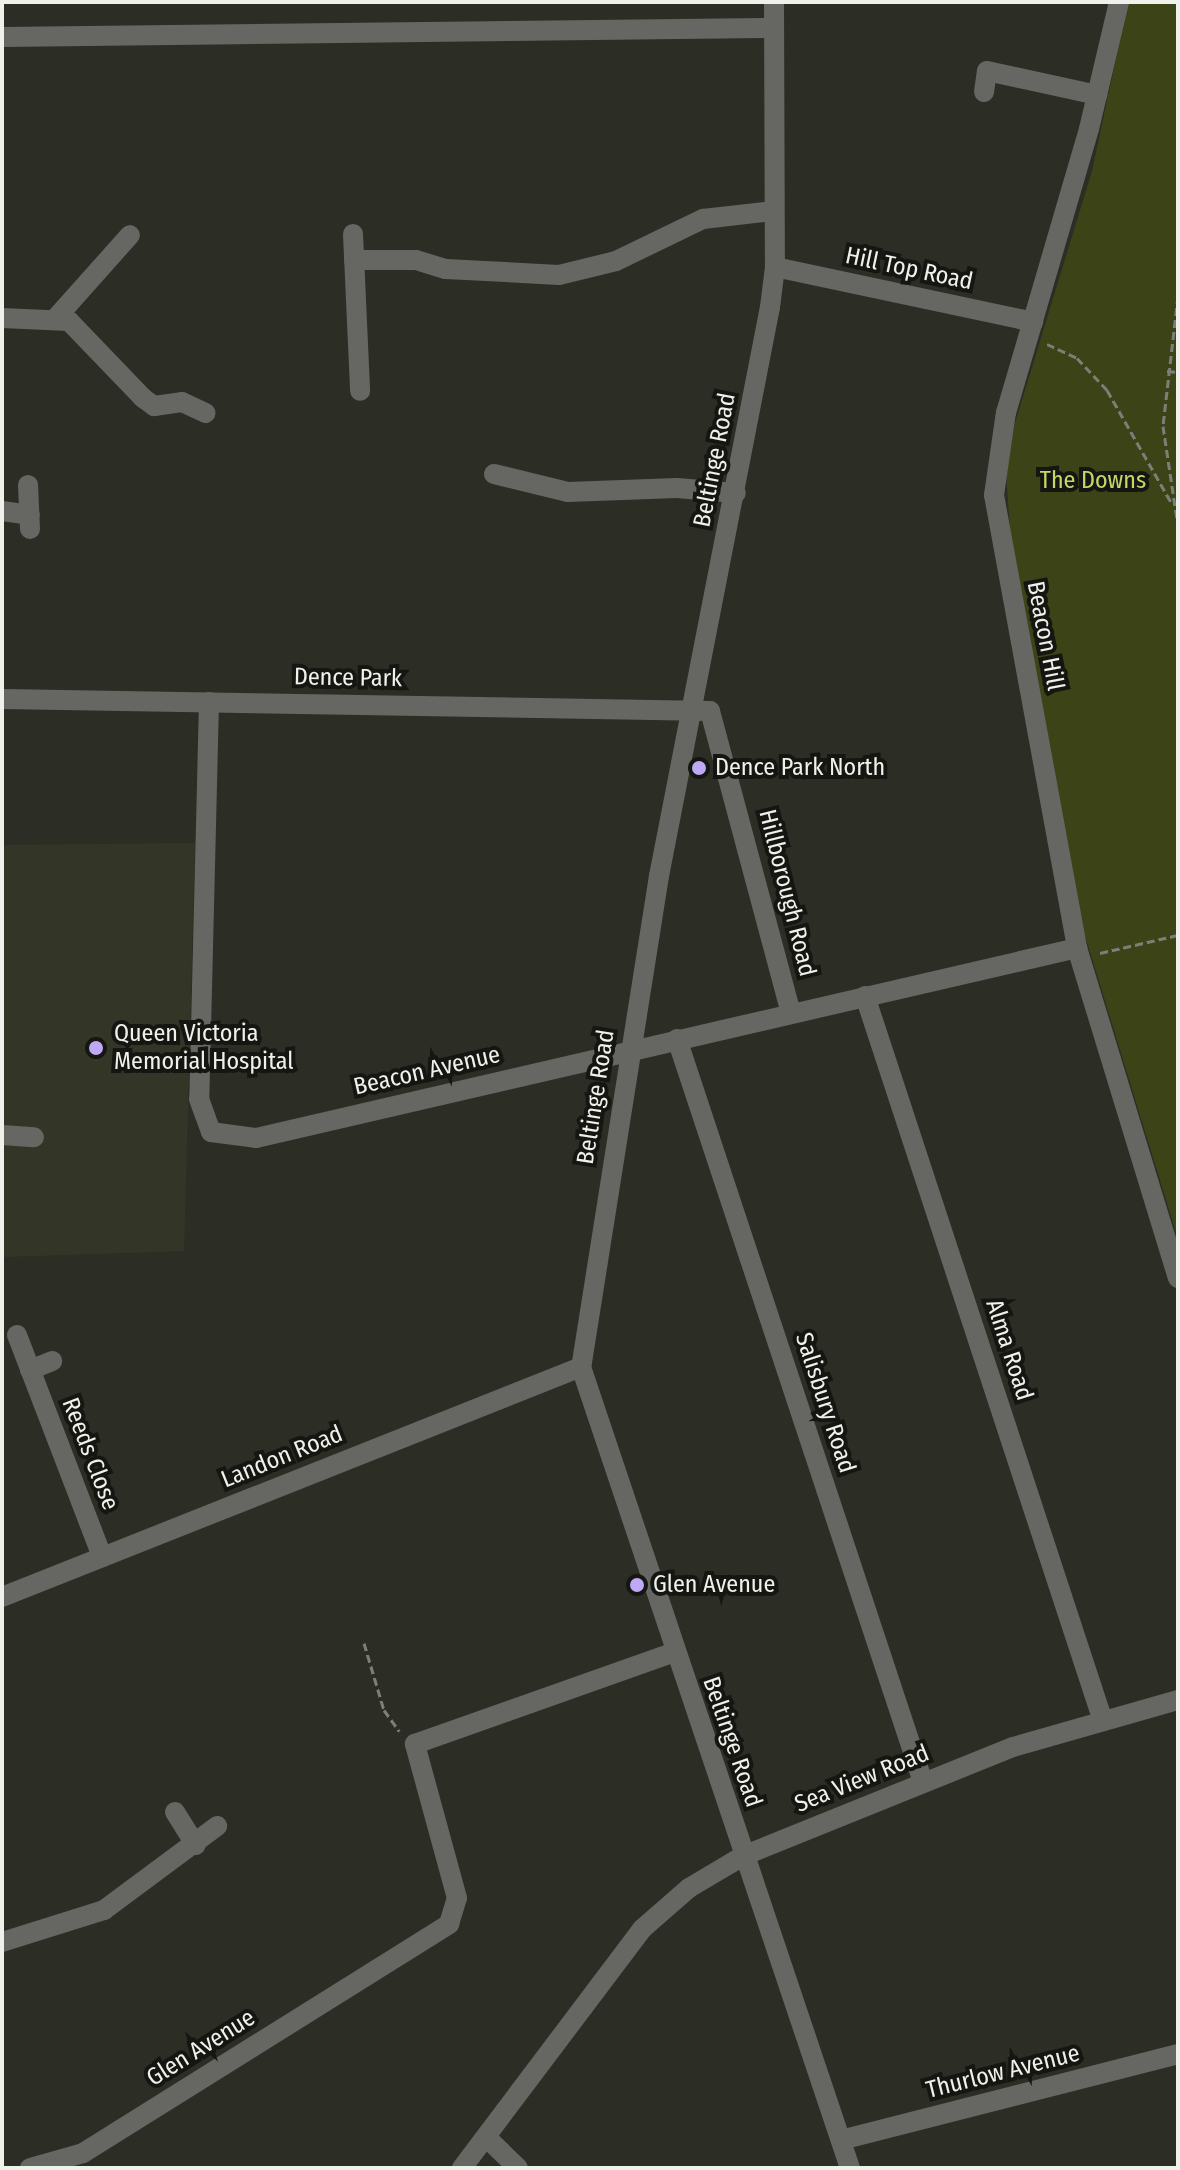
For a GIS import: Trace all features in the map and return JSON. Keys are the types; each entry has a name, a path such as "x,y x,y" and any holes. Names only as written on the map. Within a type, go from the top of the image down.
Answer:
{"street":[{"name":"Beltinge Road","path":"774,2 775,267 736,493 630,1050 581,1367 850,2168"},
{"name":"Beacon Hill","path":"1119,2 1097,95 999,440 994,495 1078,953 1178,1278"},
{"path":"2,37 774,28"},
{"path":"984,92 987,71 1097,95"},
{"path":"354,260 416,260 446,277 588,271 703,219 773,211"},
{"path":"353,234 360,391"},
{"path":"50,319 130,235"},
{"name":"Hill Top Road","path":"775,267 1030,330"},
{"path":"2,318 69,321 154,406 182,402 206,413"},
{"path":"494,474 568,492 677,488 736,493"},
{"path":"2,511 30,522 28,485"},
{"name":"Dence Park","path":"2,699 694,708"},
{"name":"Beacon Avenue","path":"209,702 199,1099 211,1132 256,1138 865,996 1078,953"},
{"name":"Hillborough Road","path":"694,708 710,711 719,732 791,1013"},
{"name":"Alma Road","path":"865,996 1103,1721"},
{"name":"Salisbury Road","path":"677,1039 923,1782"},
{"path":"2,1135 34,1137"},
{"name":"Reeds Close","path":"17,1335 102,1557"},
{"path":"30,1370 52,1361"},
{"name":"Landon Road","path":"2,1597 581,1367"},
{"path":"415,1744 675,1652"},
{"name":"Sea View Road","path":"462,2168 642,1929 689,1888 743,1856 1013,1747 1178,1700"},
{"name":"Glen Avenue","path":"30,2168 83,2153 449,1924 457,1898 415,1744"},
{"path":"175,1812 196,1845"},
{"path":"2,1942 104,1910 196,1845 217,1826"},
{"name":"Thurlow Avenue","path":"841,2140 1178,2054"},
{"path":"487,2138 518,2168"}],"path":[{"path":"1178,296 1163,426 1178,526"},
{"path":"1030,330 1077,358 1107,390 1173,506"},
{"path":"1167,371 1178,372"},
{"path":"1078,953 1178,935"},
{"path":"364,1643 384,1710 415,1744"}],"shaded area":[{"name":"Queen Victoria Memorial Hospital","path":"195,843 184,1251 2,1257 2,845"}],"green space":[{"name":"The Downs","path":"1128,2 1178,2 1178,1239 1083,929 1010,530 1006,472 1015,423 1092,171"}],"place":[{"name":"Dence Park North","path":"699,768"},
{"name":"Queen Victoria Memorial Hospital","path":"96,1048"},
{"name":"Glen Avenue","path":"637,1585"}]}
